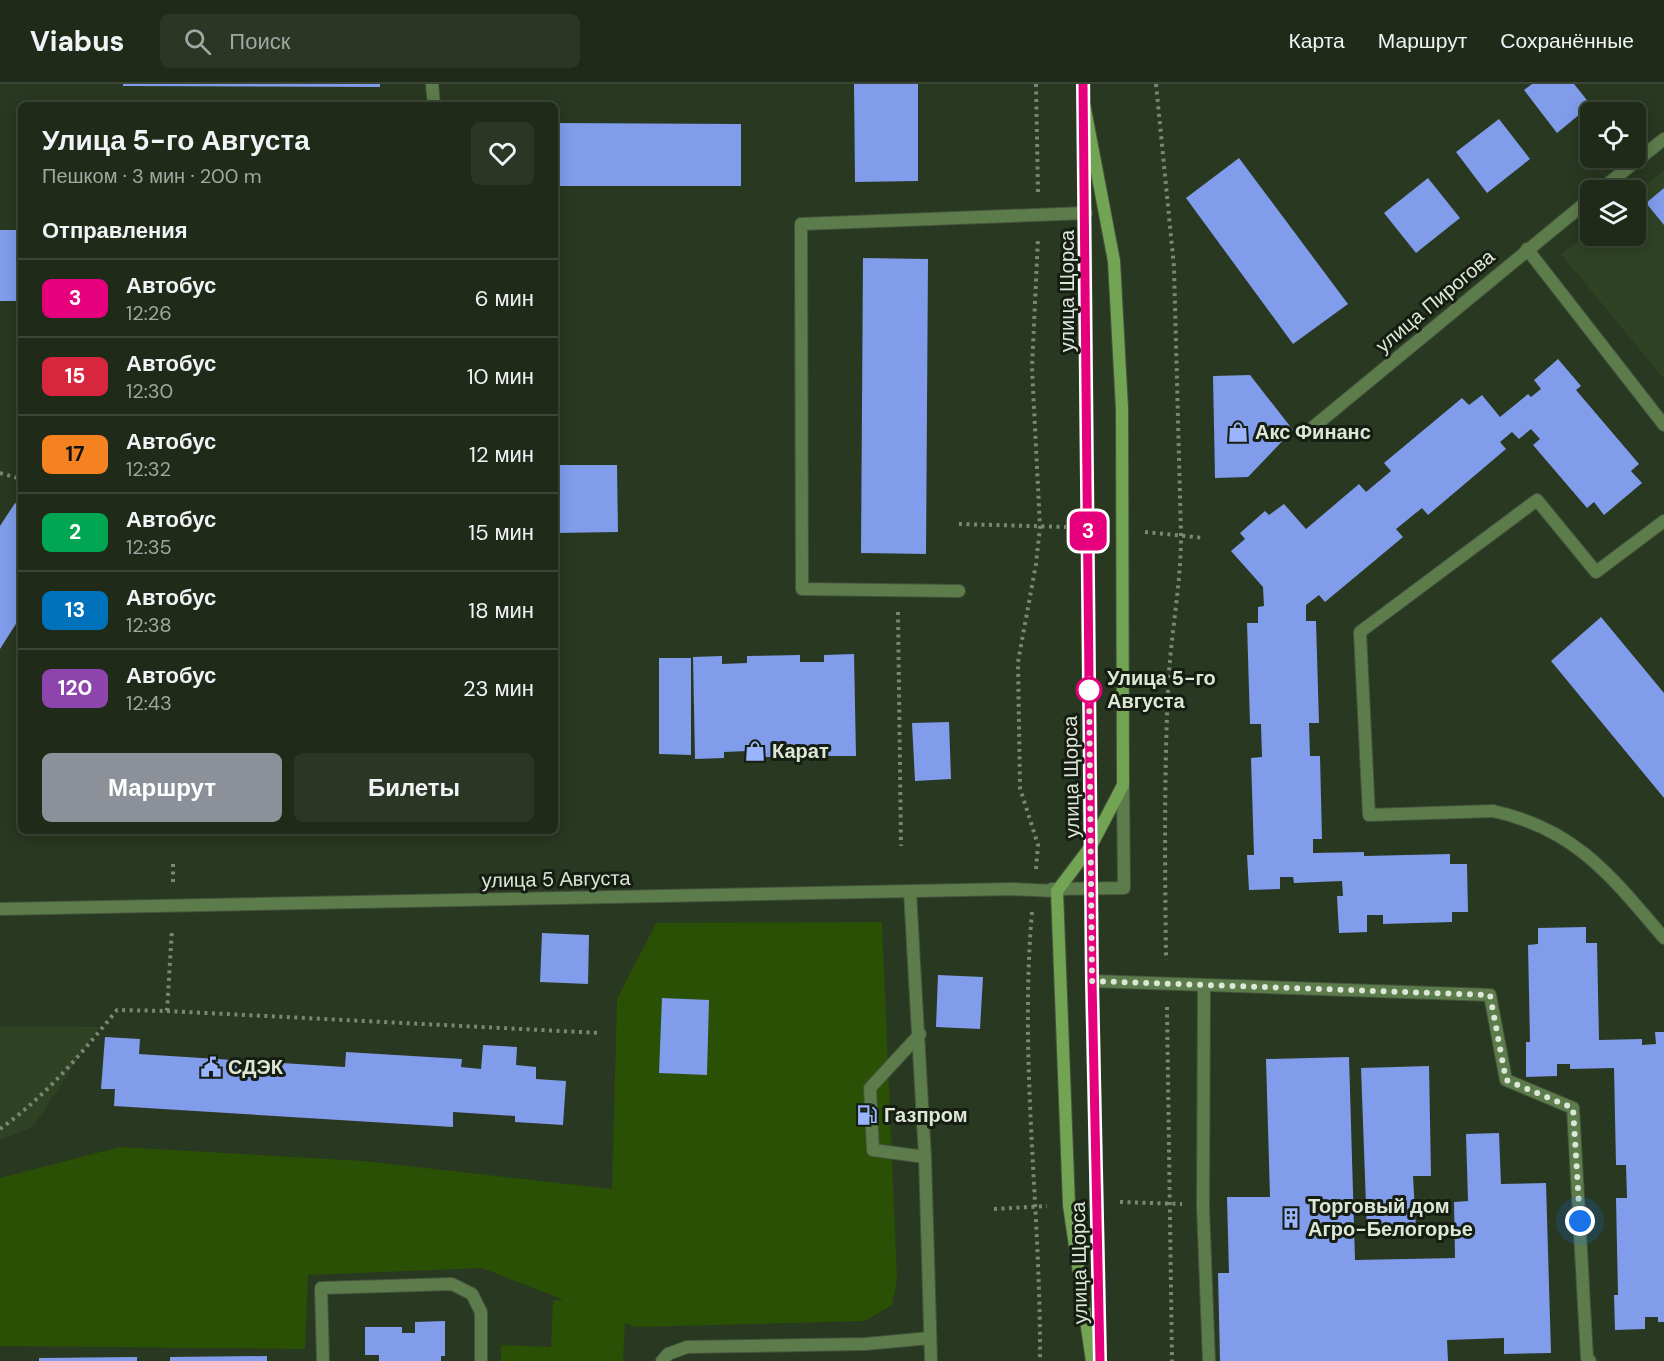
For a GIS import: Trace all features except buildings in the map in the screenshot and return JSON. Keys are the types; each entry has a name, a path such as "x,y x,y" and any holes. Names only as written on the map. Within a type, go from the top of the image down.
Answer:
{"main road":[{"name":"улица Щорса","path":"1083,84 1093,888 1092,981 1100,1361"},
{"path":"1084,104 1114,261 1122,409 1123,785 1091,846 1057,891 1069,1204 1092,1361"}],"street":[{"path":"432,84 434,102"},
{"path":"1612,180 1664,138"},
{"name":"улица Пирогова","path":"1306,433 1580,207"},
{"path":"959,591 802,589 801,224 1086,213"},
{"path":"1527,249 1664,425"},
{"path":"1664,521 1596,572 1537,500 1360,632 1370,815 1493,811 1528,820 1554,831 1577,846 1621,888 1664,938"},
{"path":"952,891 1125,888 1123,785"},
{"name":"улица 5 Августа","path":"0,909 1034,889 1057,891"},
{"path":"910,892 920,1034 931,1361"},
{"path":"1092,981 1490,995 1506,1080 1573,1108 1587,1358 1590,1361"},
{"path":"1204,985 1203,1208 1209,1361"},
{"path":"920,1034 870,1088 873,1150 925,1156"},
{"path":"323,1361 321,1288 452,1284 471,1294 481,1312 481,1361"},
{"path":"662,1361 668,1354 687,1347 866,1344 930,1338"}],"path":[{"path":"1036,84 1039,215 1032,368 1040,526 1036,564 1018,662 1020,788 1038,845 1026,1007 1041,1281 1040,1361"},
{"path":"1156,84 1174,267 1181,536 1181,564 1172,624 1168,691 1165,820 1172,1361"},
{"path":"0,473 18,478"},
{"path":"897,590 901,846"},
{"path":"167,1011 173,906"},
{"path":"0,1129 24,1111 63,1075 117,1010 600,1033"}],"shaded area":[{"path":"1664,170 1664,379 1561,254 1580,239 1580,246 1646,246 1646,185"},
{"path":"0,1026 99,1027 33,1127 0,1140"}],"green space":[{"path":"882,922 897,1280 892,1305 865,1321 635,1327 625,1323 623,1361 501,1361 501,1345 551,1347 553,1300 564,1300 482,1268 308,1275 305,1349 0,1346 0,1178 120,1147 363,1161 612,1189 617,999 656,923"}],"bus line":[{"name":"3","path":"1083,84 1093,888 1092,981 1100,1361"}],"place":[{"name":"Акс Финанс","path":"1238,432"},
{"name":"Улица 5-го Августа","path":"1089,690"},
{"name":"Карат","path":"755,751"},
{"name":"СДЭК","path":"211,1067"},
{"name":"Газпром","path":"867,1115"},
{"name":"Торговый дом Агро-Белогорье","path":"1291,1218"}],"route":[{"path":"1089,690 1089,679 1093,888 1092,981 1490,995 1506,1080 1573,1108 1580,1221"}]}
